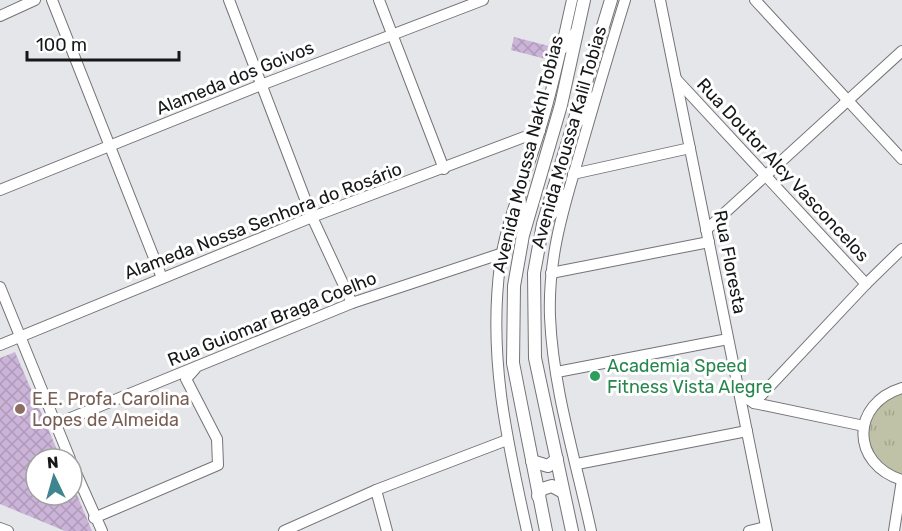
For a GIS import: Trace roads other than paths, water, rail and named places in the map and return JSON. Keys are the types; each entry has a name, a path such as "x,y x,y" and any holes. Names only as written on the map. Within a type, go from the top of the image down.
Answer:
{"main road":[{"name":"Avenida Moussa Nakhl Tobias","path":"546,531 513,363 514,286 523,235 561,105 585,0"},
{"name":"Avenida Moussa Nakhl Tobias","path":"572,531 535,358 534,273 543,224 607,4"},
{"path":"562,48 577,32"},
{"path":"585,84 587,121"},
{"path":"519,194 523,235"},
{"path":"543,224 566,195"},
{"path":"532,461 548,466 557,459"},
{"path":"538,496 542,489 552,486 563,492"}],"street":[{"path":"0,16 35,0"},
{"path":"52,0 162,278"},
{"path":"229,0 312,217 352,303"},
{"path":"379,0 444,169"},
{"name":"Alameda dos Goivos","path":"0,189 391,34 483,0"},
{"path":"527,531 507,440 496,368 495,320 503,252 540,131 572,0"},
{"name":"Avenida Moussa Kalil Tobias","path":"591,531 557,372 550,318 550,273 554,242 566,195 625,0"},
{"name":"Rua Floresta","path":"660,0 767,529"},
{"path":"754,0 902,159"},
{"path":"706,230 902,51"},
{"name":"Rua Doutor Alcy Vasconcelos","path":"676,78 866,284"},
{"name":"Alameda Nossa Senhora do Rosário","path":"0,345 312,217 540,131"},
{"path":"573,174 690,148"},
{"path":"550,273 709,242"},
{"path":"754,403 902,249"},
{"name":"Rua Guiomar Braga Coelho","path":"56,424 352,303 503,252"},
{"path":"0,287 65,447"},
{"path":"557,372 728,339"},
{"path":"94,518 218,465 217,439 186,379 197,367"},
{"path":"894,531 902,480 882,471 868,455 864,441 864,426 869,412 878,401 890,392 902,388"},
{"path":"739,393 754,403 864,426"},
{"path":"577,464 747,431"},
{"path":"284,531 376,490 507,440"},
{"path":"376,490 387,531"},
{"path":"84,493 102,531"},
{"path":"94,518 96,531"},
{"path":"0,528 8,531"},
{"path":"749,531 767,529"}],"place":[{"name":"Academia Speed Fitness Vista Alegre","path":"595,376"},
{"name":"E.E. Profa. Carolina Lopes de Almeida","path":"20,409"}]}
